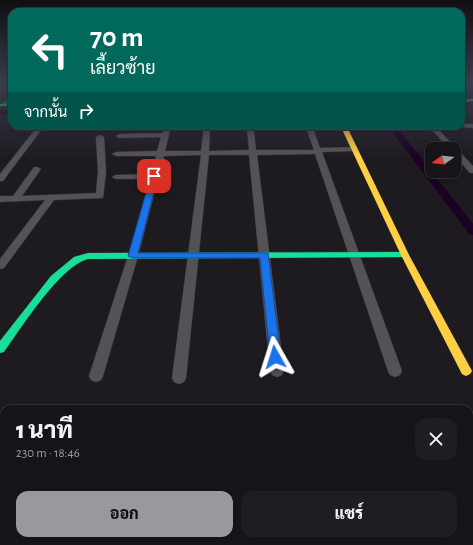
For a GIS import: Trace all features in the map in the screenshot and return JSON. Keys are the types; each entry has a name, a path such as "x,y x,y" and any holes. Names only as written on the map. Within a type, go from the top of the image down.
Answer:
{"street":[{"path":"0,179 39,130"},
{"path":"178,378 204,181 207,130"},
{"path":"250,130 277,371"},
{"path":"310,130 395,370"},
{"path":"345,130 405,255 466,371"},
{"path":"436,130 447,142"},
{"path":"96,376 133,256 167,131 119,136"},
{"path":"0,199 100,196 102,172 100,137"},
{"path":"116,154 253,153 354,149"},
{"path":"461,158 473,171"},
{"path":"16,198 37,169"},
{"path":"116,177 154,176"},
{"path":"0,266 51,198"},
{"path":"0,349 54,278 77,259 88,256 405,255"}],"waterway":[{"path":"0,113 8,112"},
{"path":"395,130 473,232"}],"traffic: fast":[{"path":"0,349 54,278 77,259 88,256 405,255"}],"traffic: slow":[{"path":"345,130 405,255 466,371"}],"route":[{"path":"154,176 133,256 264,255 275,357"}]}
